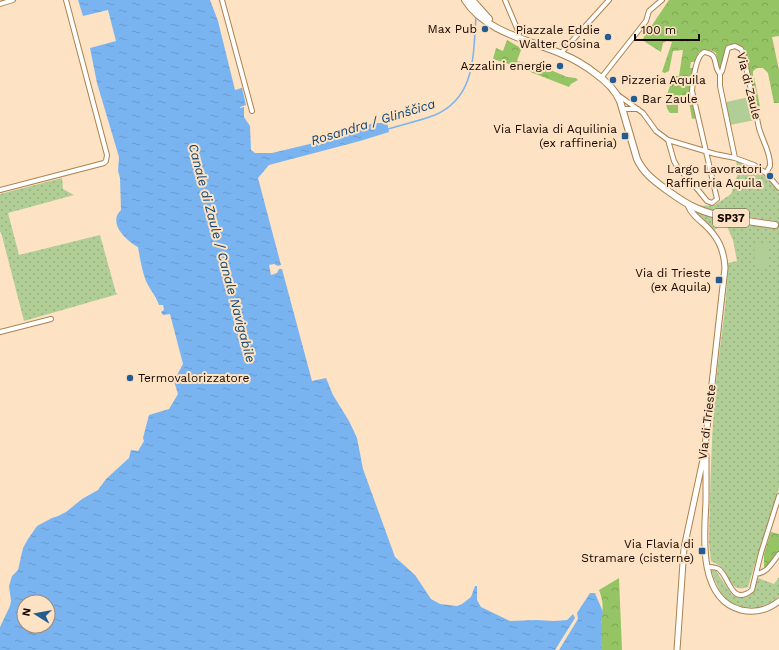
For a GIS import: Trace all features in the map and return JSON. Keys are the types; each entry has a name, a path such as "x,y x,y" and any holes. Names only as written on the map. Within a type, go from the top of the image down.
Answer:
{"main road":[{"name":"SP37","path":"465,0 475,12 499,29 561,53 577,61 601,78 616,93 640,166 657,183 688,205 719,216 775,225"},
{"name":"SP37","path":"473,2 499,29"}],"street":[{"path":"0,4 13,0"},
{"path":"0,190 104,163 106,161 107,155 66,0"},
{"path":"222,0 252,111"},
{"path":"505,0 519,33 518,37"},
{"path":"561,53 609,0"},
{"path":"601,78 646,21 649,11 662,0"},
{"name":"Via di Zaule","path":"735,158 720,86 720,74 728,48 731,46 739,47 743,53 761,134 771,163 766,173"},
{"name":"Via di Zaule","path":"668,140 674,161 678,168 694,184 707,201 712,203 716,199 692,91 695,74 702,53 712,54 717,71 720,74"},
{"path":"616,93 643,113 656,131 668,140 735,158 754,165 766,173 779,188"},
{"path":"622,109 638,109"},
{"name":"Via di Trieste","path":"677,650 685,538 704,455 724,275 724,256 717,238 694,215 688,205"},
{"path":"0,332 51,319"},
{"path":"706,439 704,542 711,581 716,592 728,603 742,610 758,611 765,609 779,601"},
{"path":"708,567 720,570 734,593 739,595 752,590 761,553 779,496"},
{"path":"756,574 761,574 767,570 779,554"}],"green space":[{"path":"669,0 779,0 779,36 772,37 779,70 779,103 774,103 768,73 763,68 757,68 753,71 753,77 760,106 757,107 744,49 733,44 726,46 722,67 719,69 716,53 710,50 699,52 696,62 691,62 690,68 693,68 691,92 686,95 687,100 692,100 696,118 692,119 689,102 678,105 678,113 670,113 666,105 667,95 674,76 679,76 683,50 673,51 669,71 665,73 662,72 672,42 667,41 663,43 661,52 642,40"},
{"path":"507,40 519,47 521,50 517,61 528,64 532,62 567,77 576,78 578,80 569,87 493,59 496,48 503,51"},
{"path":"749,97 755,120 730,125 726,102"},
{"path":"736,161 758,170 773,184 779,193 779,488 748,587 742,588 734,586 721,567 711,561 709,542 711,457 715,387 726,299 728,263 737,261 733,240 726,224 719,226 715,230 700,219 696,211 729,222 774,228 775,221 717,212 698,206 715,205 731,194 738,173"},
{"path":"62,178 63,189 74,195 8,213 19,255 100,235 116,293 118,294 24,321 1,232 0,233 0,194"},
{"path":"767,243 768,267 755,268 754,244"},
{"path":"771,532 779,534 779,551 764,570 764,554"},
{"path":"711,570 716,571 732,595 743,597 750,595 753,592 758,578 774,584 779,577 779,596 774,601 752,608 738,606 725,598 717,585"},
{"path":"619,578 622,650 601,650 603,604 599,590"}],"water":[{"name":"Canale di Zaule / Canale Navigabile","path":"78,0 210,0 218,21 235,90 242,88 246,105 240,108 244,107 244,117 250,126 251,150 255,153 272,153 343,136 373,123 387,122 389,132 269,165 258,178 281,265 269,265 271,275 277,273 279,269 282,269 312,381 326,378 333,395 349,421 357,438 363,469 395,557 415,575 431,599 440,604 457,606 462,604 471,597 475,586 477,586 477,600 481,607 510,621 567,620 573,614 575,618 555,650 0,650 0,627 11,601 9,586 12,576 18,570 23,548 37,526 66,512 82,499 98,490 106,479 129,458 131,450 138,451 144,441 143,438 149,415 169,409 178,394 174,381 183,364 170,314 163,315 161,312 164,310 163,305 159,305 146,281 138,247 124,236 117,226 117,215 121,210 120,178 118,171 119,157 97,83 90,48 116,41 108,10 83,16"},
{"path":"590,593 595,593 603,612 601,622 601,650 559,650 578,619 577,613"}],"waterway":[{"name":"Rosandra / Glinščica","path":"388,129 435,115 448,107 458,97 470,74 473,60 476,17"}],"place":[{"name":"Max Pub","path":"485,29"},
{"name":"Piazzale Eddie Walter Cosina","path":"608,37"},
{"name":"Azzalini energie","path":"560,66"},
{"name":"Pizzeria Aquila","path":"613,80"},
{"name":"Bar Zaule","path":"634,99"},
{"name":"Via Flavia di Aquilinia (ex raffineria)","path":"625,136"},
{"name":"Largo Lavoratori Raffineria Aquila","path":"770,176"},
{"name":"Via di Trieste (ex Aquila)","path":"719,280"},
{"name":"Termovalorizzatore","path":"130,378"},
{"name":"Via Flavia di Stramare (cisterne)","path":"702,551"}]}
